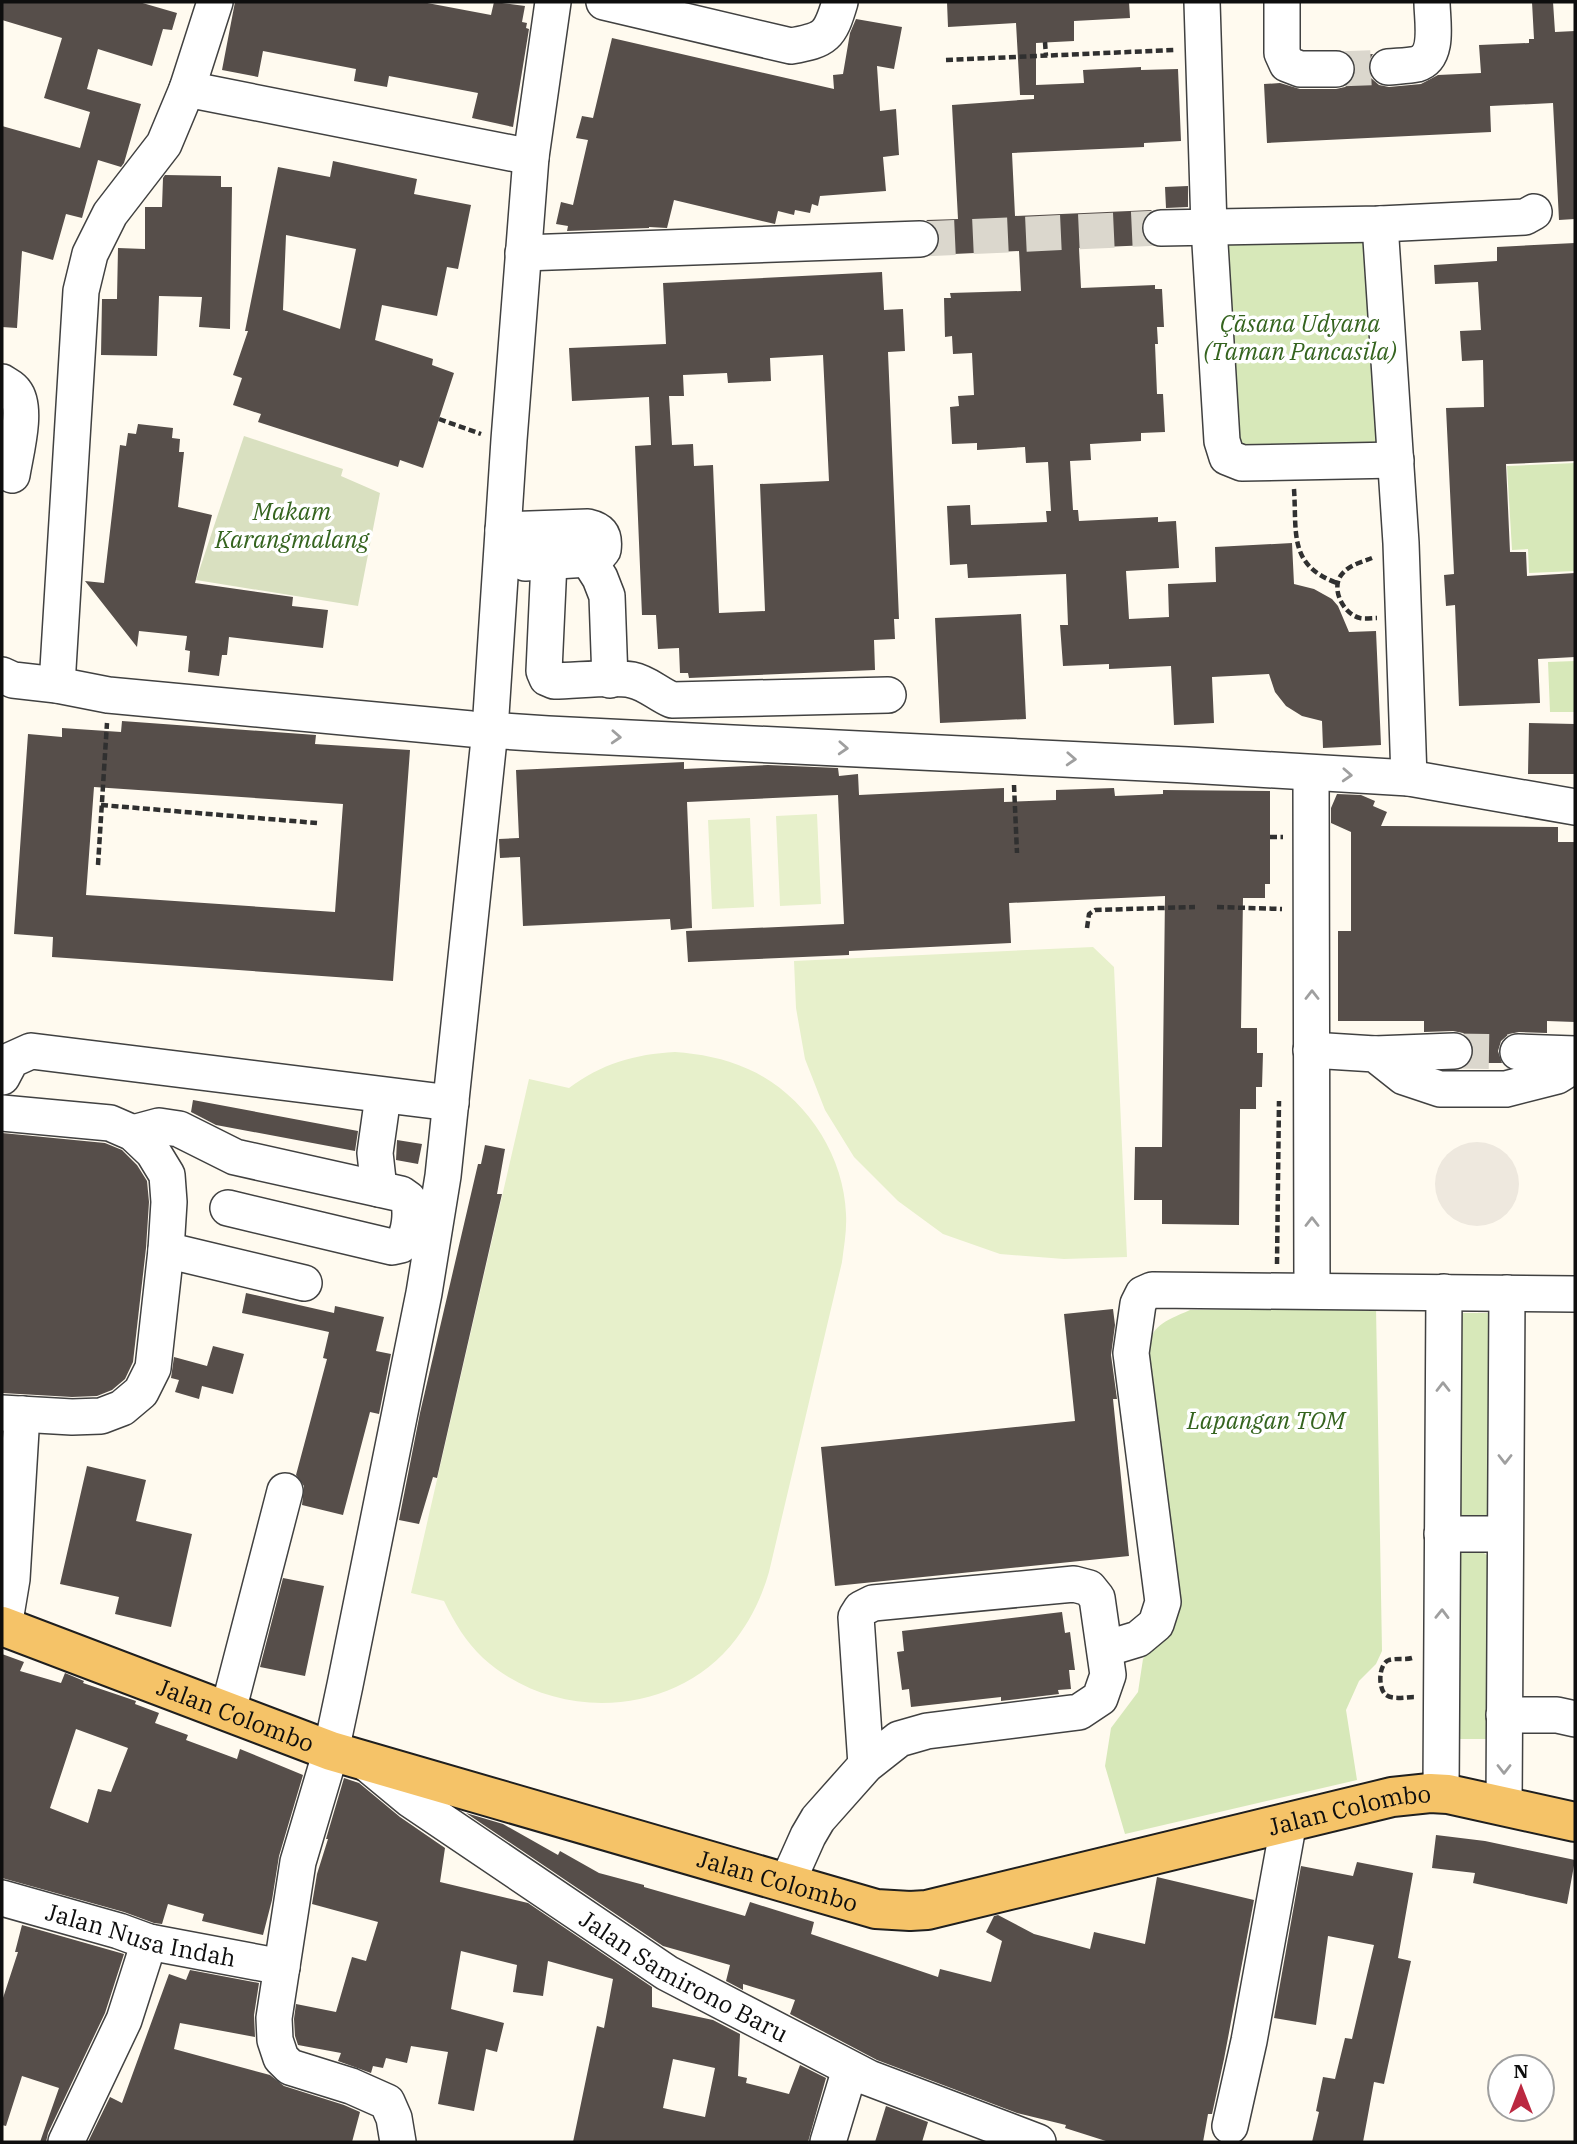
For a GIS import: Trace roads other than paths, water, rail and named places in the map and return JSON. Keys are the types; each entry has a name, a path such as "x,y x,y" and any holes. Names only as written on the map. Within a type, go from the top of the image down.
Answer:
{"main road":[{"name":"Jalan Colombo","path":"3,1626 345,1754 876,1909 927,1910 1392,1797 1441,1793 1575,1822"}],"street":[{"path":"57,685 81,290 90,254 110,214 164,144 187,89 215,2"},
{"path":"398,2142 394,2118 387,2102 351,2086 290,2067 281,2058 275,2040 274,2018 298,1861 345,1754 443,1176 490,730 531,157 553,2"},
{"path":"604,2 792,46 818,41 834,23 840,2"},
{"path":"1202,2 1209,227 1222,441 1227,457 1242,463 1396,460"},
{"path":"1282,2 1282,52 1287,64 1300,69 1336,69"},
{"path":"1388,67 1419,63 1429,57 1433,46 1432,2"},
{"path":"187,89 531,157"},
{"path":"1161,228 1380,224 1525,217 1534,212"},
{"path":"1380,224 1401,543 1409,778"},
{"path":"523,253 920,239"},
{"path":"12,475 20,422 11,392 76,402"},
{"path":"501,564 588,559 603,550 605,542 598,529 588,527 503,530"},
{"path":"588,559 607,596 610,680"},
{"path":"549,562 544,671 547,678 555,681 632,680 672,700 888,695"},
{"path":"2,675 13,680 108,695 490,730 1409,778 1575,807"},
{"path":"774,745 775,699"},
{"path":"1311,773 1312,1290"},
{"path":"1311,1050 1375,1054 1454,1051"},
{"path":"2,1077 11,1060 31,1051 451,1103"},
{"path":"1518,1052 1575,1054"},
{"path":"1375,1054 1404,1077 1440,1089 1507,1089 1557,1076 1575,1065"},
{"path":"379,1189 375,1153 383,1096"},
{"path":"2,1113 110,1123 133,1133 153,1152 167,1175 169,1202 153,1368 141,1392 122,1408 101,1416 12,1413 12,1579 3,1626"},
{"path":"133,1133 159,1126 179,1129 235,1157 401,1194 408,1199 411,1208 406,1239 401,1245 392,1247 228,1208"},
{"path":"166,1250 304,1283"},
{"path":"1105,1649 1138,1639 1156,1624 1163,1602 1131,1353 1138,1304 1143,1294 1152,1290 1575,1294"},
{"path":"1441,1793 1444,1292"},
{"path":"1504,1806 1507,1293"},
{"path":"228,1711 285,1491"},
{"path":"1442,1534 1505,1534"},
{"path":"787,1883 818,1819 866,1765 899,1739 927,1731 1079,1712 1100,1698 1108,1675 1097,1598 1089,1588 1074,1584 873,1603 861,1609 856,1617 866,1765"},
{"path":"1504,1715 1558,1715 1575,1719"},
{"name":"Jalan Samirono Baru","path":"345,1754 667,1973 850,2069 1038,2142"},
{"path":"1230,2126 1249,2041 1289,1821"},
{"name":"Jalan Nusa Indah","path":"3,1904 66,1917 149,1942 282,1967"},
{"path":"66,2142 124,2020 149,1942"},
{"path":"828,2142 850,2069"}],"tunnel":[{"path":"1336,69 1388,67"},
{"path":"920,239 1161,228"},
{"path":"1454,1051 1518,1052"}],"park label":[{"name":"Çāsana Udyana (Taman Pancasila)","path":"1300,337"},
{"name":"Makam Karangmalang","path":"292,525"},
{"name":"Lapangan TOM","path":"1266,1420"}]}
